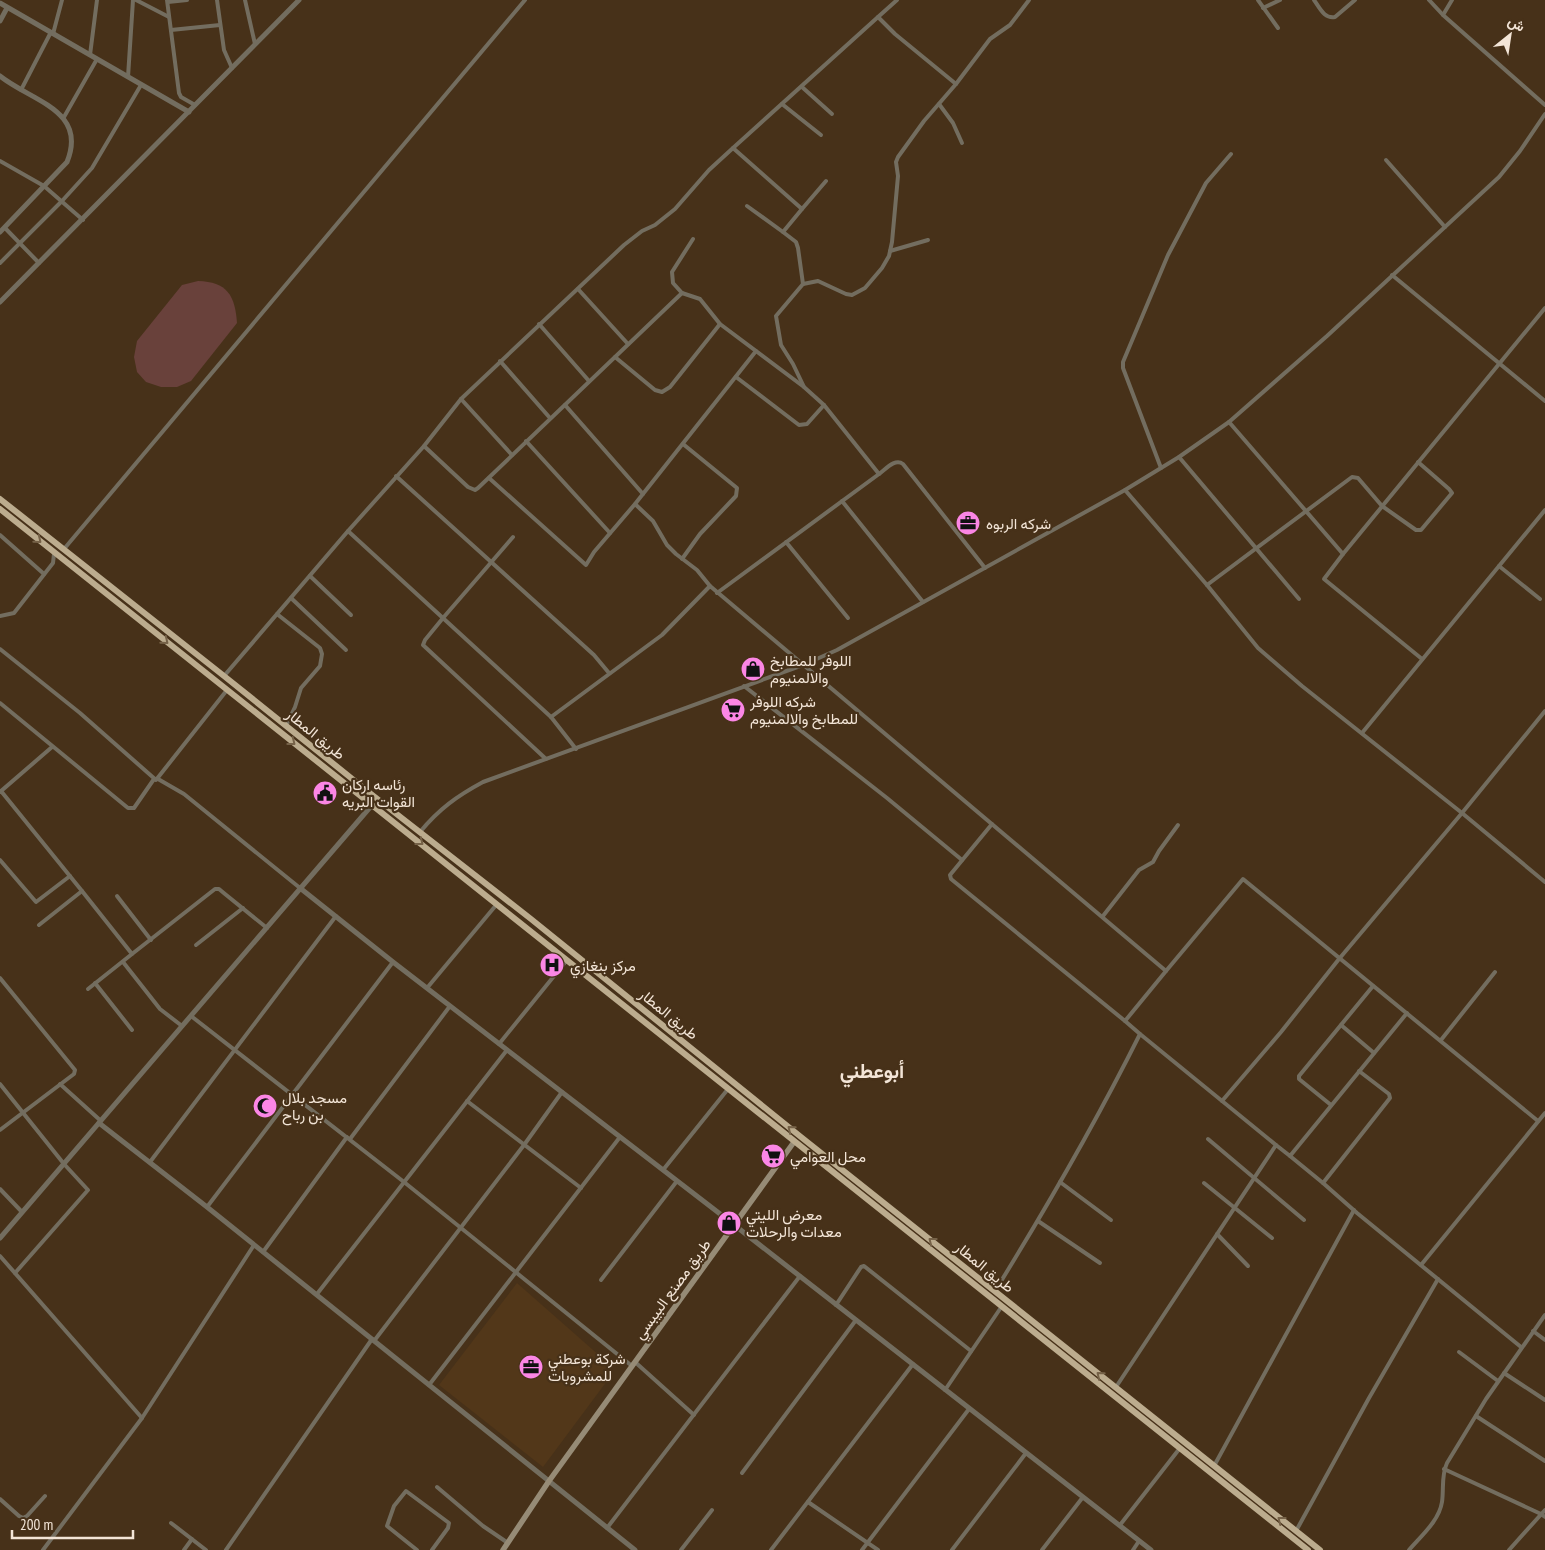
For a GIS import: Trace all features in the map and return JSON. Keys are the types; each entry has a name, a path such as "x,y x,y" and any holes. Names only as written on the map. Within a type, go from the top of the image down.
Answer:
{"highway":[{"name":"طريق المطار","path":"0,499 1116,1387 1180,1448 1308,1550"},
{"name":"طريق المطار","path":"0,509 794,1142 1002,1306 1214,1466 1320,1550"},
{"path":"944,1260 948,1253"}],"main road":[{"name":"طريق مصنع البيبسي","path":"503,1550 549,1481 794,1142"}],"street":[{"path":"21,90 52,33 62,0"},
{"path":"90,55 97,0"},
{"path":"128,77 135,0 169,17"},
{"path":"187,0 167,1 179,94 181,98 195,105"},
{"path":"217,0 224,50 232,68"},
{"path":"245,0 255,44"},
{"path":"0,302 299,0"},
{"path":"64,550 525,0"},
{"path":"224,676 348,531 424,446 461,399 624,245 642,231 655,225 675,209 709,170 897,0"},
{"path":"804,387 781,345 776,320 778,313 803,284 818,281 846,294 855,294 865,288 882,268 890,251 898,183 897,160 924,121 956,84 990,39 995,33 1010,24 1029,0"},
{"path":"1258,0 1278,28"},
{"path":"1264,8 1280,0"},
{"path":"1314,0 1324,14 1332,18 1355,0"},
{"path":"1429,0 1443,15 1545,105"},
{"path":"1443,15 1452,0"},
{"path":"0,1 7,8 189,112"},
{"path":"0,21 7,8"},
{"path":"878,17 908,45 956,84"},
{"path":"171,30 220,25"},
{"path":"64,117 97,59"},
{"path":"0,76 64,117 70,131 72,143 67,162 0,232"},
{"path":"0,263 92,168 141,85"},
{"path":"802,87 832,114"},
{"path":"782,104 821,135"},
{"path":"939,104 953,123 962,143"},
{"path":"420,832 434,814 472,788 503,774 803,665 836,650 1125,490 1179,458 1229,422 1327,336 1504,172 1545,114"},
{"path":"733,148 802,209"},
{"path":"1161,468 1123,368 1123,362 1168,255 1206,183 1231,154"},
{"path":"1386,160 1445,227"},
{"path":"0,161 44,186 83,220"},
{"path":"783,232 826,181"},
{"path":"747,206 796,242 803,284"},
{"path":"5,228 39,263"},
{"path":"693,239 672,272 673,283 682,293 700,299 720,324 804,387 824,406 879,474"},
{"path":"890,251 928,240"},
{"path":"1392,275 1545,401"},
{"path":"578,289 628,344"},
{"path":"424,446 471,489 475,490 682,293"},
{"path":"1422,659 1324,579 1545,308"},
{"path":"539,324 589,381"},
{"path":"615,357 655,390 662,392 670,387 720,324"},
{"path":"489,478 586,565 756,351"},
{"path":"500,361 550,418"},
{"path":"736,377 799,425 807,424 824,406"},
{"path":"461,399 512,455"},
{"path":"565,405 643,494"},
{"path":"1229,422 1343,554"},
{"path":"526,441 610,533"},
{"path":"682,559 700,534 738,492 737,488 683,444"},
{"path":"1179,458 1299,599"},
{"path":"717,593 896,462 903,464 985,568"},
{"path":"1207,585 1352,477 1358,478 1382,506 1414,529 1420,531 1451,495 1449,489 1418,462"},
{"path":"396,476 594,655 609,673"},
{"path":"1125,490 1207,585 1258,648 1545,882"},
{"path":"842,501 923,602"},
{"path":"635,504 654,521 667,545 697,570 717,593 1103,916 1166,971"},
{"path":"1362,733 1545,510"},
{"path":"348,531 551,716 576,749"},
{"path":"0,535 44,574"},
{"path":"513,538 443,618 423,645 546,759"},
{"path":"786,542 848,618"},
{"path":"0,616 14,613 53,564 54,552"},
{"path":"53,564 66,562"},
{"path":"1499,566 1540,599"},
{"path":"310,576 351,615"},
{"path":"551,716 662,635 710,586"},
{"path":"291,598 346,650"},
{"path":"277,614 320,648 322,654 320,666 301,688 295,708 286,726"},
{"path":"0,649 80,713 156,779 184,794 450,1006 677,1180 1151,1550"},
{"path":"744,686 887,798 962,860"},
{"path":"0,703 128,808 134,808 227,690"},
{"path":"1222,1101 1545,711"},
{"path":"52,747 0,791 132,954"},
{"path":"0,1238 372,805"},
{"path":"992,824 950,875 950,878 1521,1347"},
{"path":"1103,916 1139,870 1156,859 1159,851 1178,825"},
{"path":"0,860 36,902 70,876"},
{"path":"1125,1021 1243,879 1538,1121"},
{"path":"88,989 215,889 219,889 267,928"},
{"path":"39,925 82,891"},
{"path":"117,896 151,940"},
{"path":"427,988 497,904"},
{"path":"196,946 243,908"},
{"path":"150,1162 336,916"},
{"path":"500,1044 567,960"},
{"path":"123,962 158,1008 182,1026"},
{"path":"207,1206 394,962"},
{"path":"1441,1040 1495,972"},
{"path":"0,978 75,1070 74,1074 0,1130"},
{"path":"95,983 132,1030"},
{"path":"1331,1105 1299,1079 1299,1076 1373,986"},
{"path":"262,1252 450,1006"},
{"path":"1290,1156 1407,1013"},
{"path":"191,1016 349,1138 460,1228 634,1364 694,1414"},
{"path":"1341,1025 1374,1053"},
{"path":"995,1291 1038,1221 1101,1111 1140,1034"},
{"path":"317,1294 507,1050"},
{"path":"1323,1183 1390,1098 1389,1094 1359,1070"},
{"path":"0,1084 64,1164 87,1187 87,1192 15,1273"},
{"path":"60,1084 100,1122 635,1550"},
{"path":"663,1170 728,1089"},
{"path":"226,1550 373,1340 524,1145 562,1092"},
{"path":"467,1100 581,1188"},
{"path":"1421,1265 1545,1113"},
{"path":"430,1385 620,1137"},
{"path":"1208,1139 1304,1220"},
{"path":"1116,1387 1276,1145"},
{"path":"601,1280 677,1180"},
{"path":"1060,1182 1111,1220"},
{"path":"1204,1183 1272,1238"},
{"path":"0,1189 22,1212"},
{"path":"1214,1466 1354,1210"},
{"path":"1038,1221 1100,1263"},
{"path":"1216,1234 1248,1266"},
{"path":"43,1550 142,1418 254,1245"},
{"path":"0,1256 142,1418"},
{"path":"836,1305 861,1267 864,1266 971,1351"},
{"path":"608,1528 800,1276"},
{"path":"1296,1531 1369,1398 1438,1279"},
{"path":"945,1390 1002,1306"},
{"path":"1409,1550 1438,1514 1442,1503 1444,1469 1498,1381 1545,1315"},
{"path":"742,1473 856,1320"},
{"path":"1533,1331 1545,1340"},
{"path":"1459,1352 1498,1381"},
{"path":"771,1550 913,1364"},
{"path":"1504,1373 1545,1400"},
{"path":"862,1550 970,1409"},
{"path":"1476,1416 1545,1461"},
{"path":"1120,1526 1180,1448"},
{"path":"952,1550 1026,1453"},
{"path":"1444,1469 1545,1517"},
{"path":"437,1487 483,1526 508,1543"},
{"path":"417,1550 388,1526 394,1506 406,1491 449,1522 448,1528 432,1550"},
{"path":"0,1499 19,1516 24,1518 45,1496"},
{"path":"1042,1550 1083,1497"},
{"path":"808,1502 878,1550"},
{"path":"681,1550 712,1510"},
{"path":"1509,1550 1545,1510"},
{"path":"171,1523 206,1550"},
{"path":"184,1550 192,1539"},
{"path":"1133,1550 1139,1541"}],"shaded area":[{"path":"198,281 216,284 228,292 234,305 237,323 191,381 177,387 161,387 146,382 137,372 134,357 137,341 182,285"},
{"path":"517,1283 609,1364 610,1377 543,1467 439,1385"}],"place":[{"name":"شركه الربوه","path":"968,523"},
{"name":"اللوفر للمطابخ والالمنيوم","path":"753,669"},
{"name":"شركه اللوفر للمطابخ والالمنيوم","path":"733,710"},
{"name":"رئاسه اركان القوات البريه","path":"325,793"},
{"name":"مركز بنغازي","path":"552,965"},
{"name":"مسجد بلال بن رباح","path":"265,1106"},
{"name":"محل العوامي","path":"773,1156"},
{"name":"معرض الليتي معدات والرحلات","path":"729,1223"},
{"name":"شركة بوعطني للمشروبات","path":"531,1367"}],"district":[{"name":"أبوعطني","path":"872,1071"}]}
